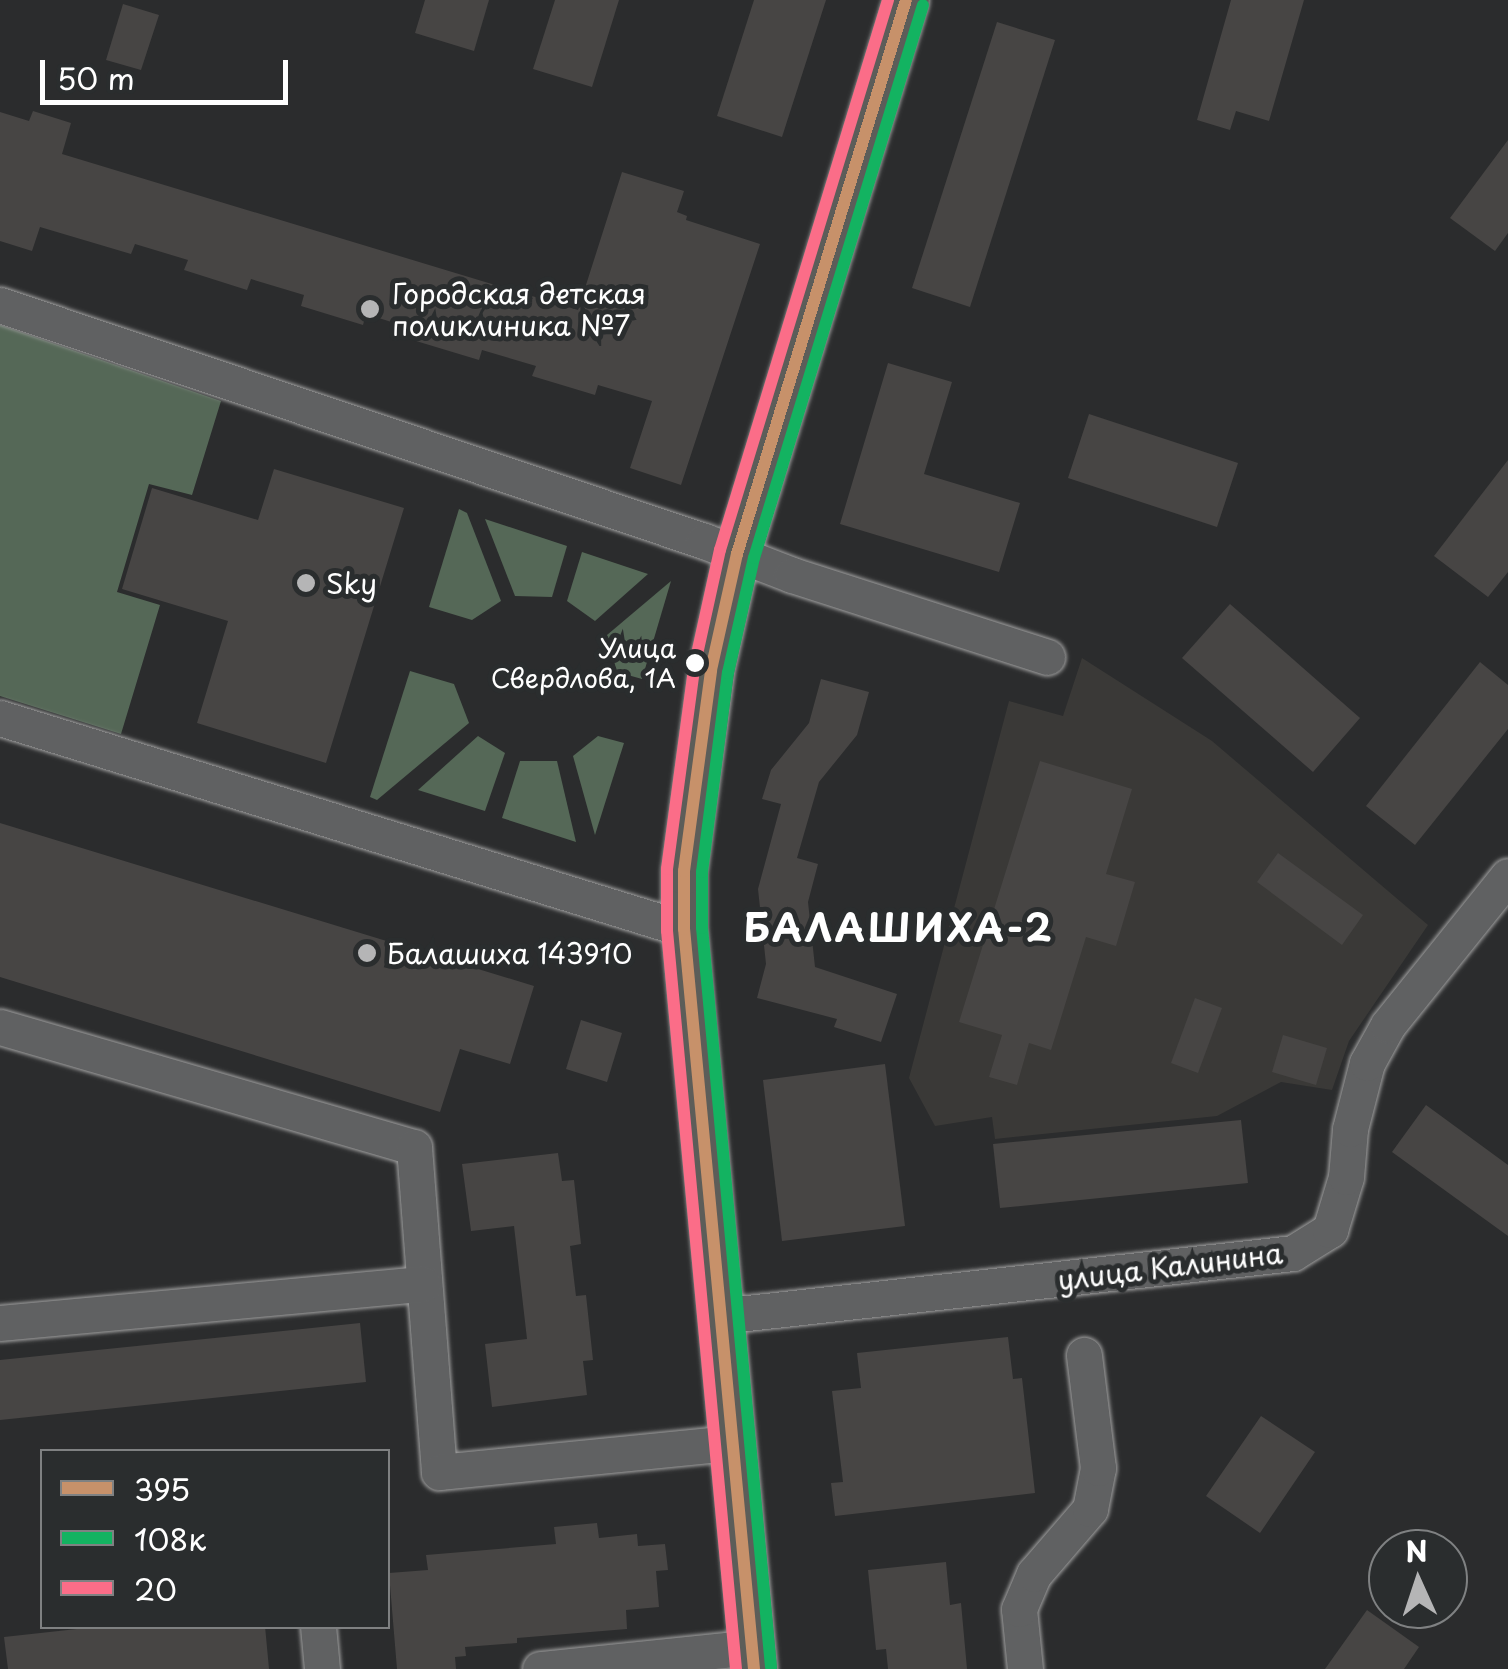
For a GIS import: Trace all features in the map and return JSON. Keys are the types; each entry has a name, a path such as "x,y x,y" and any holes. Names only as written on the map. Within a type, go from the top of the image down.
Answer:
{"main road":[{"path":"753,1658 684,929 690,808 711,670 738,554 906,0"}],"street":[{"path":"0,305 1046,656"},
{"path":"0,718 684,929"},
{"name":"улица Калинина","path":"720,1316 1293,1253 1330,1230 1346,1176 1350,1130 1368,1064 1388,1025 1508,876"},
{"path":"0,1028 414,1146 439,1472 732,1443"},
{"path":"0,1323 423,1284"},
{"path":"1025,1669 1019,1609 1034,1574 1090,1509 1098,1468 1084,1355"},
{"path":"318,1629 322,1669"},
{"path":"540,1669 753,1658"}],"shaded area":[{"path":"1082,658 1212,741 1428,925 1349,1041 1332,1090 1281,1082 1217,1116 995,1139 992,1117 935,1126 909,1078 1009,701 1063,716"}],"green space":[{"path":"0,325 221,401 192,495 149,484 117,592 160,605 121,734 0,696"},
{"path":"459,509 467,513 501,601 472,620 429,607"},
{"path":"485,519 567,546 552,597 515,596"},
{"path":"582,552 648,574 595,621 567,601"},
{"path":"671,581 642,679 617,672 607,635"},
{"path":"410,671 454,684 469,723 377,800 370,797"},
{"path":"478,736 505,753 485,811 418,790"},
{"path":"598,736 624,743 595,835 573,756"},
{"path":"520,761 557,761 576,842 502,818"}],"building":[{"path":"425,0 489,0 474,51 415,33"},
{"path":"555,0 619,0 592,87 533,69"},
{"path":"754,0 826,0 782,137 717,116"},
{"path":"1231,0 1304,0 1269,121 1236,111 1230,130 1197,120"},
{"path":"123,4 159,15 141,70 106,60"},
{"path":"997,22 1055,40 970,307 912,288"},
{"path":"33,111 71,123 62,154 578,310 622,172 684,191 677,212 687,216 686,220 760,244 681,485 630,468 652,401 598,385 595,395 532,376 536,366 482,350 479,360 416,341 420,331 366,314 363,325 301,306 304,295 251,279 247,290 184,270 188,260 135,244 131,254 40,227 32,251 0,241 0,112 29,121"},
{"path":"1508,140 1508,233 1495,251 1450,218"},
{"path":"888,363 952,382 924,474 1020,503 999,572 840,524"},
{"path":"1089,414 1238,463 1217,527 1068,478"},
{"path":"1508,460 1508,572 1488,597 1434,556"},
{"path":"274,469 404,508 326,763 197,723 228,621 122,589 152,488 258,520"},
{"path":"1230,604 1360,718 1313,772 1182,658"},
{"path":"1480,662 1508,685 1508,729 1415,845 1366,806"},
{"path":"821,679 869,692 857,735 819,782 797,858 818,864 808,902 815,967 897,994 881,1042 834,1027 837,1019 757,998 766,964 758,889 781,804 762,799 771,770 809,723"},
{"path":"1040,761 1132,789 1106,874 1135,882 1116,946 1086,937 1051,1050 1029,1043 1017,1085 989,1077 1002,1035 959,1022"},
{"path":"0,823 534,986 510,1064 460,1049 440,1112 0,977"},
{"path":"1278,853 1363,915 1342,945 1257,882"},
{"path":"1195,998 1222,1008 1198,1073 1171,1063"},
{"path":"581,1020 622,1033 607,1082 566,1069"},
{"path":"1283,1035 1327,1048 1316,1085 1272,1072"},
{"path":"885,1064 905,1226 782,1241 763,1080"},
{"path":"1426,1105 1508,1165 1508,1236 1392,1152"},
{"path":"1241,1120 1248,1183 1000,1208 993,1144"},
{"path":"558,1153 562,1181 574,1180 581,1244 570,1246 576,1296 586,1295 593,1360 583,1361 587,1395 492,1407 485,1344 527,1339 514,1226 471,1231 462,1164"},
{"path":"360,1323 366,1382 0,1420 0,1360"},
{"path":"1008,1337 1013,1379 1022,1378 1035,1493 835,1516 831,1483 843,1482 832,1391 861,1388 857,1353"},
{"path":"1261,1416 1315,1452 1260,1533 1206,1496"},
{"path":"597,1523 599,1538 637,1534 638,1546 665,1544 668,1570 656,1571 659,1607 626,1610 627,1629 517,1638 517,1643 465,1647 466,1656 455,1657 456,1669 397,1669 390,1573 428,1570 426,1555 556,1544 554,1527"},
{"path":"946,1562 950,1605 961,1603 967,1669 888,1669 886,1649 876,1650 868,1570"},
{"path":"1367,1610 1368,1629 1394,1629 1419,1647 1404,1669 1325,1669"},
{"path":"77,1629 265,1629 269,1669 8,1669 4,1637"}],"transit line":[{"name":"20","path":"736,1669 667,931 667,869 694,668 720,550 888,0"},
{"name":"395","path":"754,1669 684,929 684,871 711,670 737,554 906,0"},
{"name":"108к","path":"771,1667 702,928 702,872 728,673 754,558 923,5"}],"place":[{"name":"Городская детская поликлиника №7","path":"370,309"},
{"name":"Sky","path":"306,583"},
{"name":"Улица Свердлова, 1А","path":"695,663"},
{"name":"Балашиха 143910","path":"367,953"}],"district":[{"name":"БАЛАШИХА-2","path":"899,927"}]}
